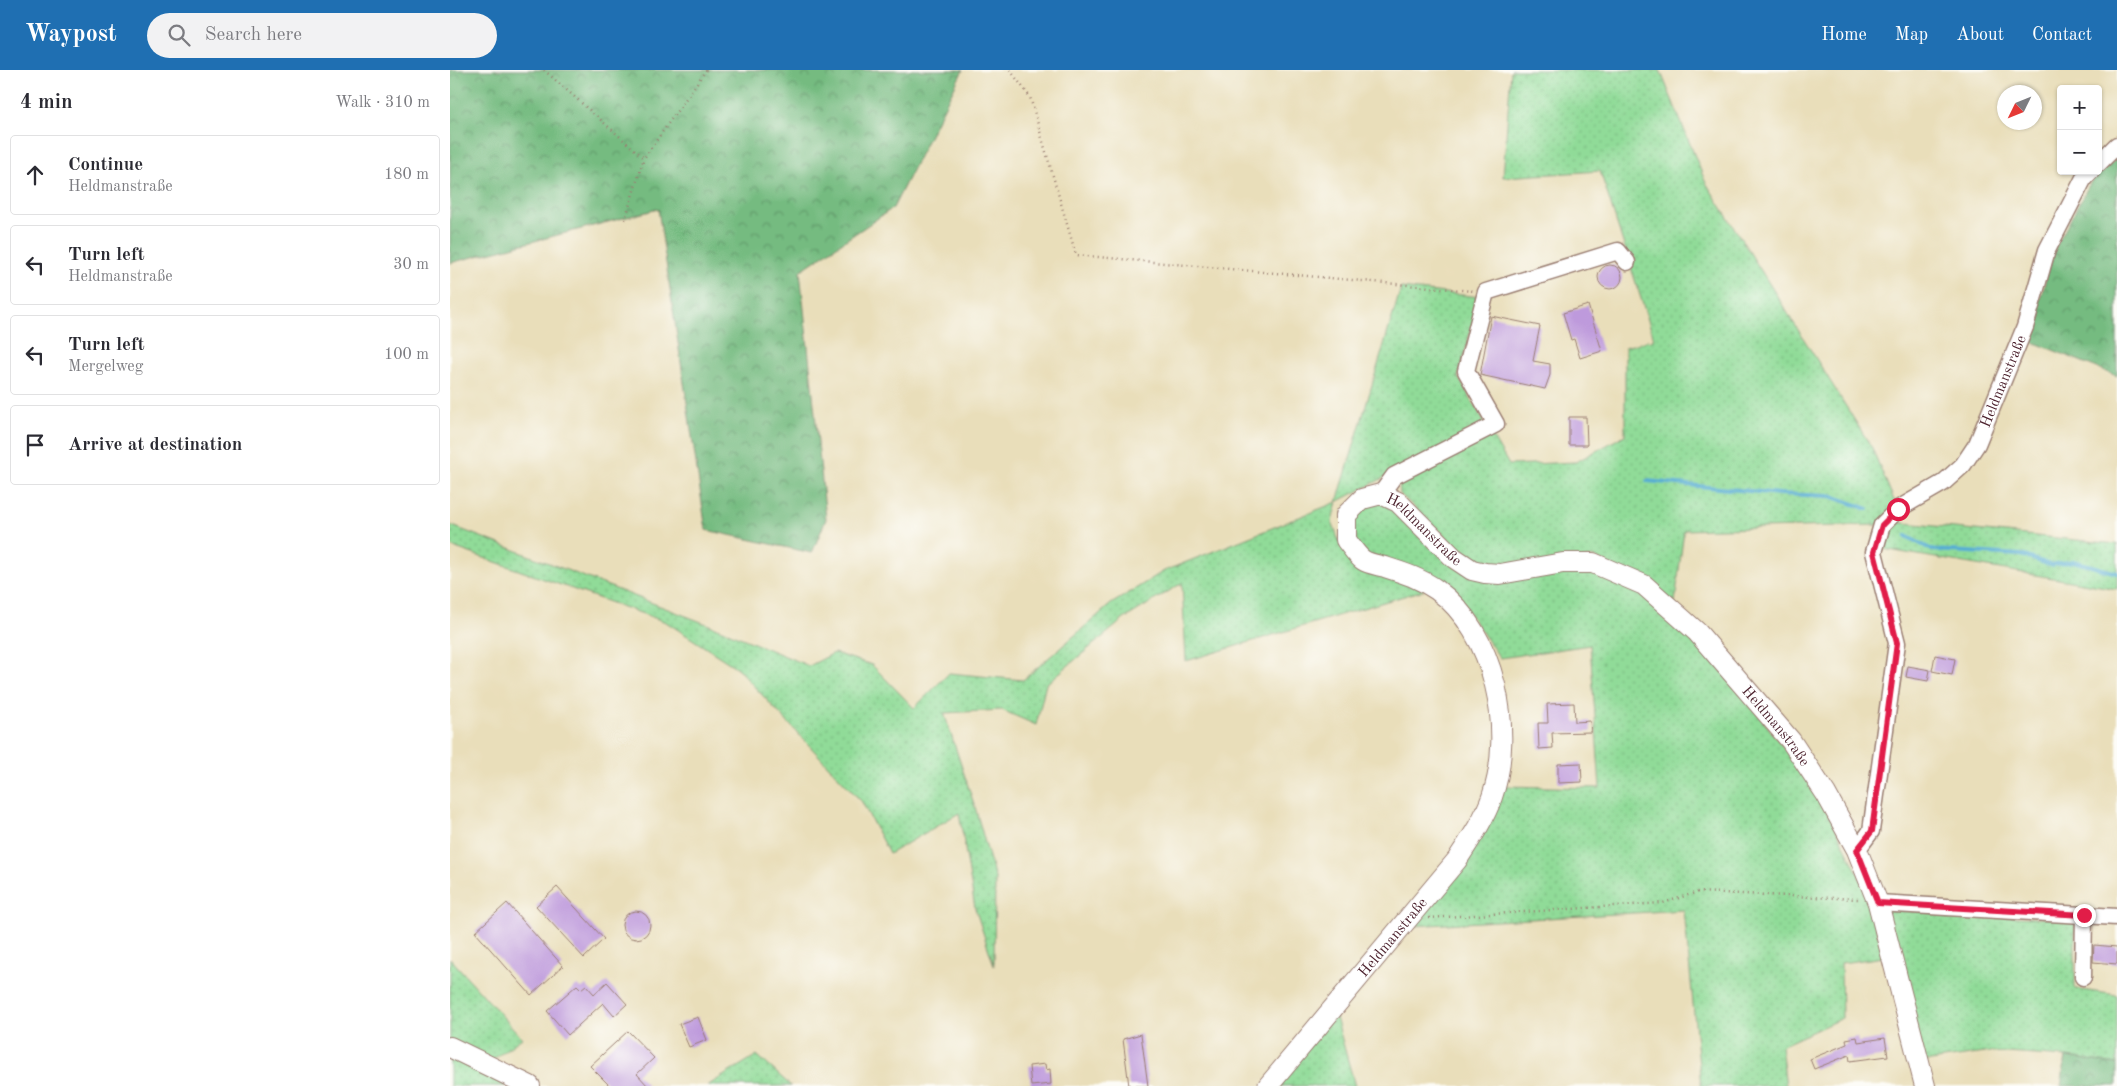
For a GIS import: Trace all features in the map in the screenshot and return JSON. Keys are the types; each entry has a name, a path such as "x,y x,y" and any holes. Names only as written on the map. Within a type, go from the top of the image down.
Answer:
{"main road":[{"name":"Heldmanstraße","path":"1268,1086 1456,860 1477,830 1492,797 1498,771 1502,738 1500,706 1490,666 1474,634 1456,606 1415,576 1362,560 1346,540 1346,515 1362,499 1381,494 1398,502 1454,558 1472,570 1500,574 1563,563 1594,562 1644,585 1697,632 1790,741 1826,794 1857,850 1870,901 1925,1086"},
{"path":"450,1047 530,1086"}],"street":[{"path":"2102,160 2117,145"},
{"name":"Heldmanstraße","path":"1857,850 1872,831 1897,643 1874,552 1882,525 1898,509 1943,483 1963,465 1977,444 2025,327 2047,250 2087,175"},
{"path":"1381,494 1394,476 1496,424 1466,371 1486,292 1618,251 1627,262"},
{"path":"1870,901 2117,917"},
{"path":"2084,915 2084,978"}],"path":[{"path":"544,70 644,158"},
{"path":"625,220 644,158 706,70"},
{"path":"1010,70 1030,97 1076,255 1486,292"},
{"path":"1407,919 1663,904 1698,892 1870,901"}],"green space":[{"path":"450,70 963,70 893,208 800,271 826,519 812,553 706,530 658,209 450,263"},
{"path":"1511,70 1660,70 1705,181 1872,448 1896,505 1877,525 1684,530 1675,602 1594,557 1498,571 1475,564 1400,494 1399,479 1492,436 1509,465 1576,462 1625,435 1625,347 1654,339 1600,171 1503,177"},
{"path":"2117,158 2117,376 2028,340 2055,248 2090,183 2099,175 2102,175 2102,172"},
{"path":"1401,288 1480,297 1458,377 1486,425 1337,502"},
{"path":"1337,502 1332,522 1340,544 1424,590 1186,661 1182,583 1124,619 1046,684 1036,725 1002,710 944,713 975,807 995,878 994,966 975,908 959,813 889,854 862,802 737,668 666,622 450,546 450,525 730,633 809,666 834,653 872,665 914,708 949,673 1023,680 1111,604 1164,571"},
{"path":"1381,502 1396,508 1451,563 1592,569 1642,589 1740,689 1820,797 1866,889 1884,957 1841,963 1842,1018 1781,1046 1786,1086 1701,1086 1684,910 1412,926 1504,786 1600,788 1590,645 1500,658 1459,599 1366,555 1352,539 1352,519 1366,505"},
{"path":"1894,522 2117,544 2117,589 1883,549"},
{"path":"1886,910 2075,920 2075,989 2117,995 2117,1064 2066,1057 1991,1052 1924,1062"},
{"path":"450,958 522,1038 492,1060 450,1041"},
{"path":"1335,1014 1355,1086 1277,1086"},
{"path":"757,1055 791,1086 707,1086"},
{"path":"450,1056 508,1081 505,1086 450,1086"},
{"path":"2066,1057 2117,1064 2117,1086 2061,1086"}],"building":[{"path":"1610,265 1619,268 1622,277 1619,286 1610,289 1601,286 1598,277 1601,268"},
{"path":"1588,305 1602,351 1580,358 1574,339 1571,340 1563,313"},
{"path":"1491,316 1540,326 1533,361 1550,364 1550,375 1545,389 1480,375"},
{"path":"1569,417 1586,417 1587,445 1569,445"},
{"path":"1935,655 1955,659 1952,675 1932,671"},
{"path":"1908,666 1930,670 1928,681 1906,677"},
{"path":"1574,703 1575,722 1590,721 1591,732 1552,733 1553,748 1539,749 1538,723 1548,723 1547,704"},
{"path":"1581,763 1582,782 1558,783 1558,764"},
{"path":"557,887 604,939 584,958 536,906"},
{"path":"507,903 563,966 531,995 475,932"},
{"path":"636,911 646,915 650,925 646,935 636,939 626,935 622,925 626,915"},
{"path":"2094,945 2117,947 2117,964 2093,962"},
{"path":"607,982 627,1004 614,1016 603,1003 568,1035 547,1011 577,985 581,989 586,985 594,994"},
{"path":"698,1017 707,1040 689,1047 679,1024"},
{"path":"628,1031 654,1058 637,1074 648,1086 610,1086 590,1066"},
{"path":"1141,1034 1148,1086 1129,1086 1123,1039"},
{"path":"1857,1037 1858,1042 1885,1038 1888,1056 1850,1061 1849,1055 1814,1069 1810,1059 1847,1044 1846,1039"},
{"path":"1045,1064 1046,1070 1050,1069 1051,1084 1031,1086 1029,1066"}],"waterway":[{"path":"1647,481 1780,494 1831,496 1868,509"},
{"path":"1906,536 1932,550 2021,555 2051,565 2073,561 2117,573"}],"route":[{"path":"1898,509 1882,525 1874,552 1897,643 1872,831 1857,850 1878,903 2084,915"}]}
